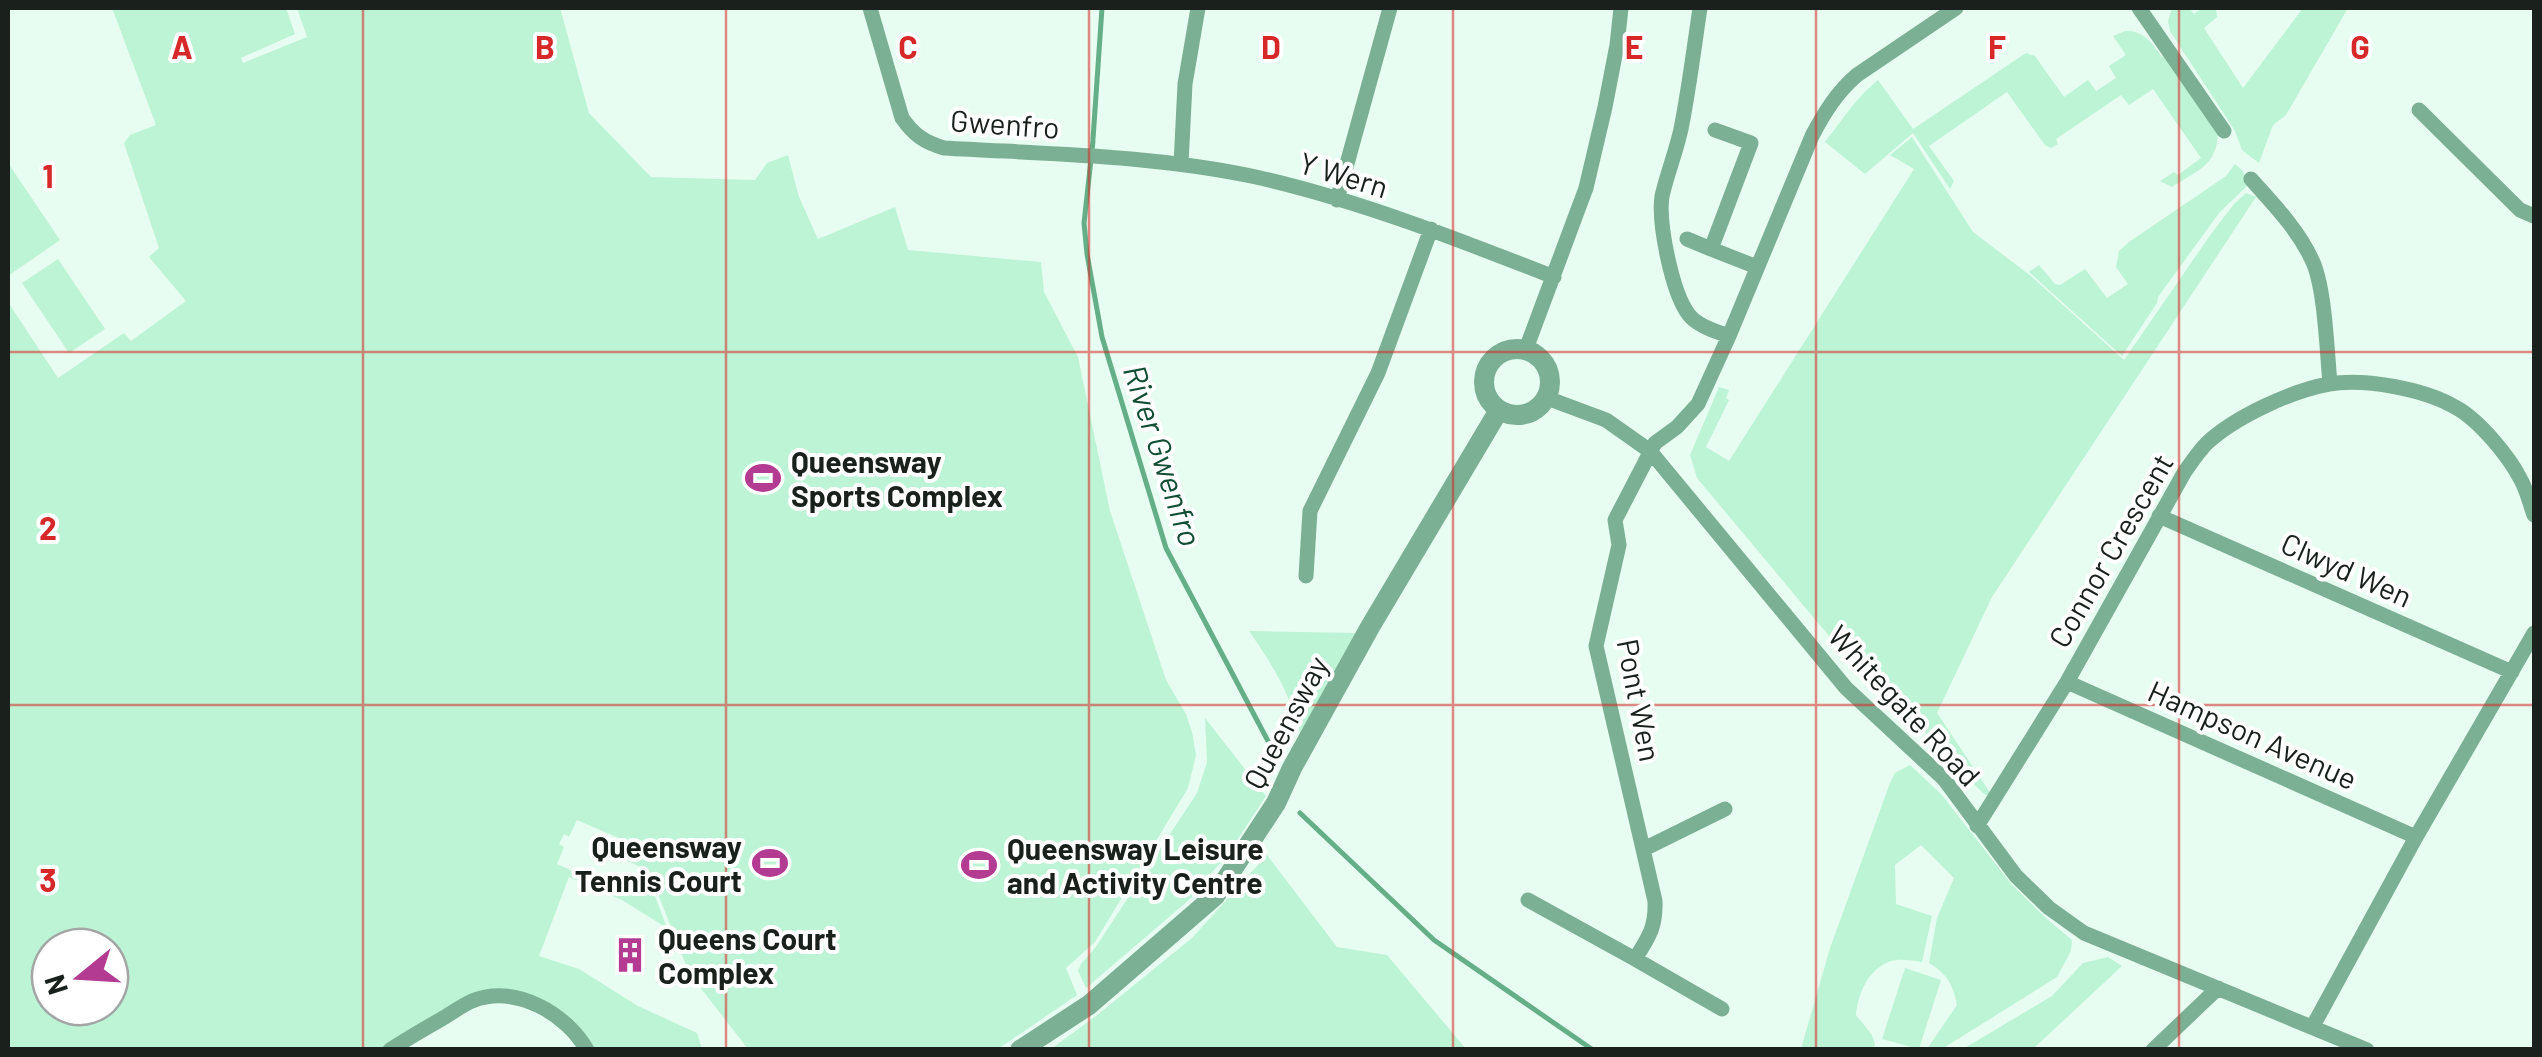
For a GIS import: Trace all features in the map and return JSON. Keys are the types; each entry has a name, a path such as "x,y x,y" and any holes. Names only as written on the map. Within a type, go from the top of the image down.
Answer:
{"street":[{"name":"Gwenfro","path":"870,8 902,118 913,134 944,148 1110,157"},
{"path":"1181,164 1185,84 1198,8"},
{"path":"1337,200 1390,8"},
{"path":"1526,349 1586,188 1617,45 1620,8"},
{"path":"1700,8 1660,224 1690,317 1729,336"},
{"path":"1650,450 1698,404 1826,110 1843,87 1956,8"},
{"path":"2140,8 2224,131"},
{"path":"2419,110 2520,210 2534,216"},
{"path":"1711,248 1751,144 1715,130"},
{"name":"Y Wern","path":"1110,157 1260,178 1430,230 1554,277"},
{"path":"2250,179 2295,230 2314,263 2330,384"},
{"path":"1306,576 1310,511 1378,373 1430,230"},
{"path":"1686,239 1757,267"},
{"path":"1526,349 1543,360 1548,369 1551,378 1547,398 1531,413 1509,415 1491,403 1484,384 1489,364 1505,350 1526,349"},
{"name":"Connor Crescent","path":"1977,826 2066,682 2184,473 2204,446 2229,425 2262,407 2330,384 2381,384 2421,392 2458,408 2491,438 2521,478 2534,516"},
{"name":"Whitegate Road","path":"1547,398 1606,420 1650,450 1846,688 1944,779 2016,876 2049,908 2084,933 2367,1050"},
{"name":"Queensway","path":"1020,1050 1089,1005 1215,896 1276,804 1370,627 1499,410"},
{"name":"Pont Wen","path":"1635,959 1652,931 1655,901 1596,646 1618,544 1615,520 1650,450"},
{"name":"Clwyd Wen","path":"2159,516 2512,672"},
{"path":"2313,1026 2534,633"},
{"name":"Hampson Avenue","path":"2066,682 2416,837"},
{"path":"1644,849 1725,810"},
{"path":"1528,900 1722,1009"},
{"path":"2153,1050 2218,988"},
{"path":"390,1050 473,1000 496,996 538,1005 558,1015 578,1034 587,1050"}],"green space":[{"path":"112,8 286,8 295,34 241,58 243,63 307,37 297,8 560,8 589,113 651,177 755,180 767,163 788,155 799,197 818,239 895,207 908,250 1041,262 1044,292 1078,357 1110,511 1166,680 1186,714 1196,755 1188,788 1095,942 1066,968 1077,995 998,1049 748,1049 689,973 649,871 615,855 621,839 577,820 569,837 564,834 559,844 564,847 557,864 619,892 625,880 655,896 667,928 622,900 569,877 539,956 579,969 638,1006 697,1033 702,1049 587,1049 539,1005 473,1000 382,1049 8,1049 8,302 58,378 124,333 131,341 186,301 149,257 159,248 124,143 130,135 156,125"},
{"path":"2172,8 2189,8 2194,14 2203,8 2216,8 2217,17 2204,28 2243,88 2303,8 2348,8 2286,115 2273,125 2259,163 2242,150 2235,131 2170,31"},
{"path":"2125,31 2142,35 2165,56 2218,134 2209,161 2172,187 2160,181 2174,172 2178,175 2201,158 2153,89 2129,105 2121,95 2056,139 2058,144 2051,148 2007,92 1929,146 1954,181 1950,189 1913,133 1865,174 1825,142 1878,80 1913,129 2026,53 2035,56 2064,97 2088,80 2096,91 2116,78 2109,66 2126,55 2113,36"},
{"path":"1912,137 1973,232 2031,276 2124,360 2234,204 2246,193 2256,197 1992,597 1937,713 1991,794 1986,795 1954,759 1860,673 1697,478 1690,455 1719,387 1729,390 1729,400 1706,447 1729,461 1914,169 1890,155"},
{"path":"8,163 60,240 8,276"},
{"path":"2235,164 2243,171 2247,186 2219,213 2158,297 2122,356 2029,272 2039,265 2060,285 2085,269 2107,298 2128,284 2116,267 2119,251 2226,176"},
{"path":"58,259 105,329 69,353 22,283"},
{"path":"1249,631 1358,633 1301,735 1280,680"},
{"path":"1205,718 1266,796 1230,851 1190,899 1086,988 1078,971 1081,964 1197,793 1207,762"},
{"path":"1910,765 1942,795 2012,885 2072,940 2071,951 2057,977 1942,1049 1927,1049 1957,1005 1948,980 1929,963 1937,918 1954,878 1921,845 1895,865 1896,904 1932,916 1922,962 1888,962 1868,980 1856,1015 1872,1035 1873,1049 1801,1049 1830,948 1890,783 1895,773"},
{"path":"1267,855 1337,947 1387,955 1466,1049 1051,1049 1192,938"},
{"path":"2108,957 2122,966 2033,1049 1963,1049 2052,996 2083,963"},
{"path":"1905,968 1941,980 1919,1049 1882,1039"}],"waterway":[{"name":"River Gwenfro","path":"1093,139 1102,8"},
{"name":"River Gwenfro","path":"1093,141 1084,223 1102,337 1166,548 1278,760"},
{"name":"River Gwenfro","path":"1300,813 1434,940 1593,1050"}],"place":[{"name":"Queensway Sports Complex","path":"763,478"},
{"name":"Queensway Tennis Court","path":"770,863"},
{"name":"Queensway Leisure and Activity Centre","path":"979,865"},
{"name":"Queens Court Complex","path":"630,955"}]}
